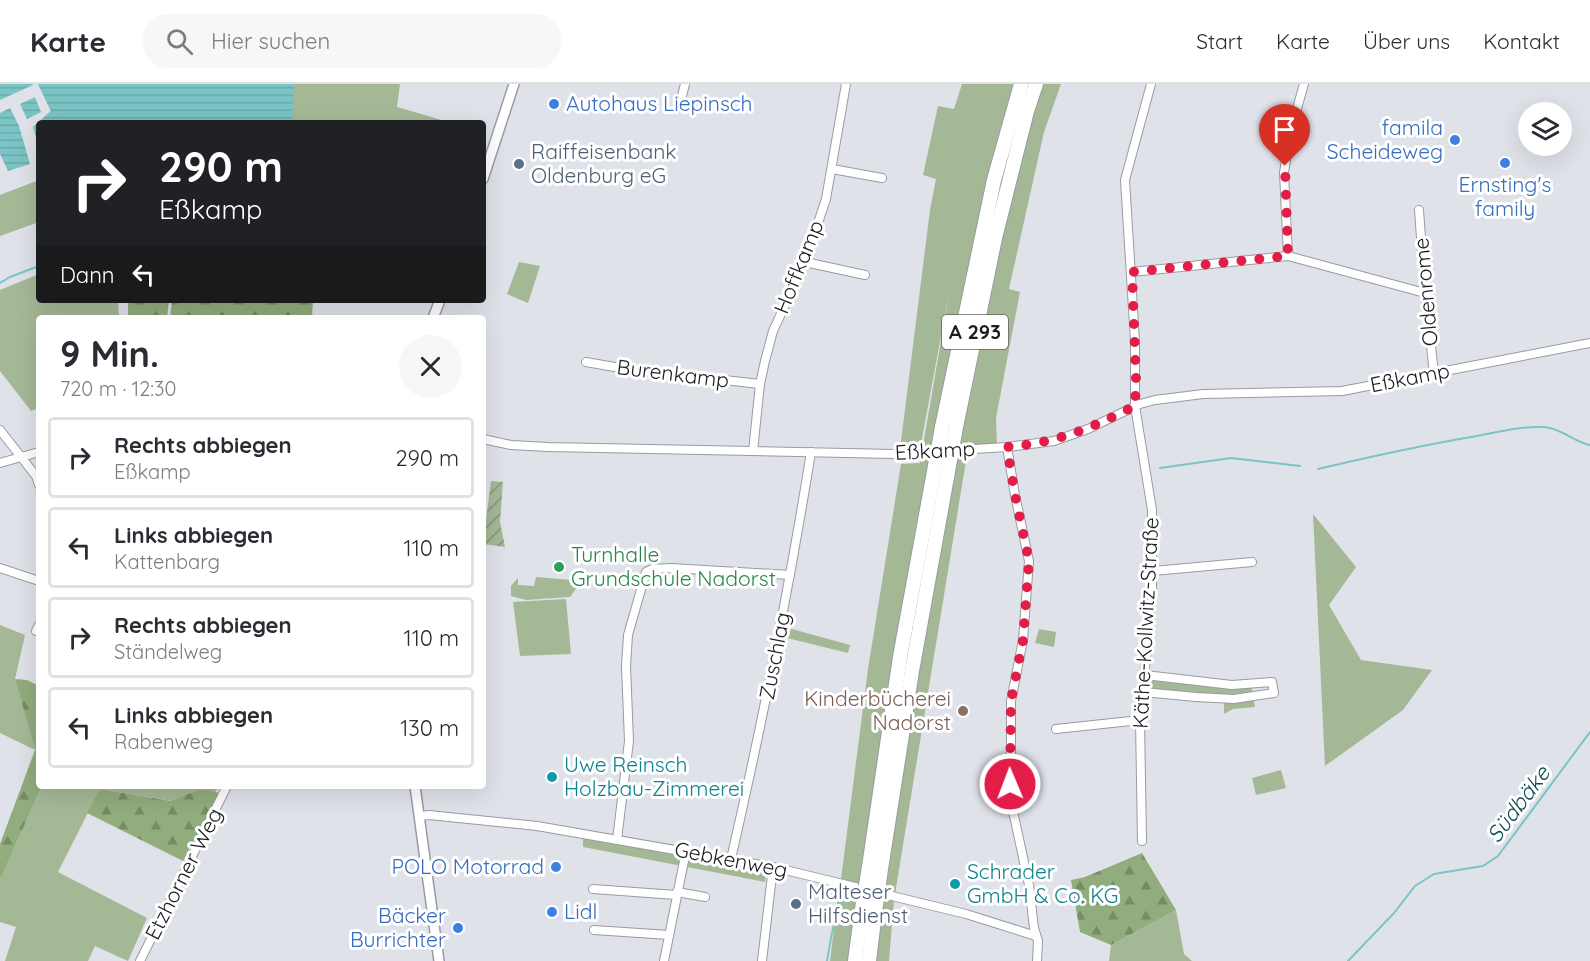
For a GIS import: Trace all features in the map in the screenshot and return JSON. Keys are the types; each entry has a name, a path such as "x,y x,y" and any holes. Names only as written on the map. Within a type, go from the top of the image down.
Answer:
{"highway":[{"name":"A 293","path":"940,477 942,427 994,180 1021,84"},
{"name":"A 293","path":"855,961 868,911 875,868 900,657 940,477 956,427 995,238 1036,84"},
{"name":"A 293","path":"868,911 868,961"}],"street":[{"path":"486,170 514,84"},
{"path":"679,108 685,84"},
{"name":"Hoffkamp","path":"753,451 760,384 773,331 805,261 826,199 846,84"},
{"name":"Käthe-Kollwitz-Straße","path":"1143,841 1140,720 1153,571 1152,510 1135,406 1132,272 1125,180 1151,84"},
{"path":"1288,256 1284,173 1290,133 1304,84"},
{"path":"832,169 882,178"},
{"name":"Oldenrome","path":"1419,210 1434,373"},
{"path":"1132,272 1288,256 1425,293"},
{"path":"805,261 865,275"},
{"name":"Eßkamp","path":"486,440 524,446 910,454 1007,447 1054,441 1088,429 1135,406 1155,400 1190,394 1342,391 1590,343"},
{"name":"Burenkamp","path":"586,362 626,369 760,384"},
{"path":"0,430 36,476"},
{"path":"1007,447 1029,561 1023,640 1011,701 1011,802 1029,885 1037,961"},
{"name":"Zuschlag","path":"731,860 763,718 811,452"},
{"path":"0,463 36,453"},
{"path":"1153,571 1252,562"},
{"path":"0,568 36,580"},
{"path":"617,840 629,741 626,666 628,635 646,572 652,568 671,568 790,575"},
{"path":"1143,692 1234,699 1274,693 1272,682 1232,685 1145,675"},
{"path":"1056,729 1140,720"},
{"name":"Etzhorner Weg","path":"140,961 226,789"},
{"path":"416,789 439,961"},
{"name":"Gebkenweg","path":"420,816 537,826 773,867 966,914 1036,936"},
{"path":"664,961 686,851"},
{"path":"762,961 773,867"},
{"path":"593,889 677,893 705,897"},
{"path":"594,930 669,935"}],"green space":[{"path":"38,84 400,84 397,107 442,120 41,120 51,111"},
{"path":"962,84 1061,84 1044,132 1009,289 1020,292 996,418 997,444 970,446 967,455 895,894 841,879 868,669 901,464 920,463 950,288 920,449 900,449 930,210 936,179 923,175 938,106 954,109"},
{"path":"36,181 36,223 0,236 0,195"},
{"path":"519,262 540,266 528,303 507,294"},
{"path":"36,275 36,303 118,303 119,315 36,315 36,409 31,411 0,371 0,290"},
{"path":"128,303 169,303 167,315 128,315"},
{"path":"172,303 313,303 312,315 170,315"},
{"path":"491,481 503,482 500,522 505,547 486,544 486,520"},
{"path":"1313,514 1356,567 1329,605 1361,660 1432,670 1403,710 1325,766"},
{"path":"536,577 582,581 570,597 526,600 511,596 511,586 518,578 518,585 534,586"},
{"path":"566,599 571,654 520,656 513,602"},
{"path":"0,625 25,635 15,679 35,750 0,733"},
{"path":"781,626 850,645 848,653 779,636"},
{"path":"1039,629 1056,632 1054,647 1035,643"},
{"path":"1145,675 1251,684 1255,707 1233,709 1224,714 1224,699 1143,692"},
{"path":"15,679 27,680 36,684 36,789 41,789 0,880 0,844 35,750"},
{"path":"1281,770 1286,788 1256,795 1252,778"},
{"path":"41,789 100,789 58,872 147,918 128,961 95,946 88,961 5,961 16,927 0,922 0,880"},
{"path":"100,789 200,789 172,801"},
{"path":"100,789 171,801 200,789 220,793 183,861 87,813"},
{"path":"200,789 217,789 215,793"},
{"path":"583,838 686,854 767,870 765,882 583,847"},
{"path":"1142,853 1176,910 1111,945 1080,932 1071,880 1085,877"},
{"path":"839,887 894,901 889,961 830,961"},
{"path":"1176,910 1184,954 1192,961 1109,961 1111,945"}],"water":[{"path":"0,84 33,84 33,85 0,100"},
{"path":"38,84 294,84 292,120 41,120 51,111"},
{"path":"35,97 41,112 27,119 20,104"},
{"path":"10,108 19,126 30,164 8,171 0,154 0,113"}],"waterway":[{"path":"0,283 36,267"},
{"path":"1318,469 1413,448 1525,428 1550,428 1590,445"},
{"path":"1160,468 1231,458 1300,466"},
{"name":"Südbäke","path":"1348,961 1394,913 1415,886 1434,874 1483,866 1498,856 1590,732"},
{"path":"827,961 837,914 851,890"}],"place":[{"name":"Autohaus Liepinsch","path":"554,104"},
{"name":"famila Scheideweg","path":"1455,140"},
{"name":"Ernsting's family","path":"1505,163"},
{"name":"Raiffeisenbank Oldenburg eG","path":"519,164"},
{"name":"Turnhalle Grundschule Nadorst","path":"559,567"},
{"name":"Kinderbücherei Nadorst","path":"963,711"},
{"name":"Uwe Reinsch Holzbau-Zimmerei","path":"552,777"},
{"name":"POLO Motorrad","path":"556,867"},
{"name":"Schrader GmbH & Co. KG","path":"955,884"},
{"name":"Malteser Hilfsdienst","path":"796,904"},
{"name":"Lidl","path":"552,912"},
{"name":"Bäcker Burrichter","path":"458,928"}],"route":[{"path":"1010,784 1011,701 1023,640 1029,561 1007,447 1054,441 1088,429 1135,406 1132,272 1288,256 1285,166"}]}
